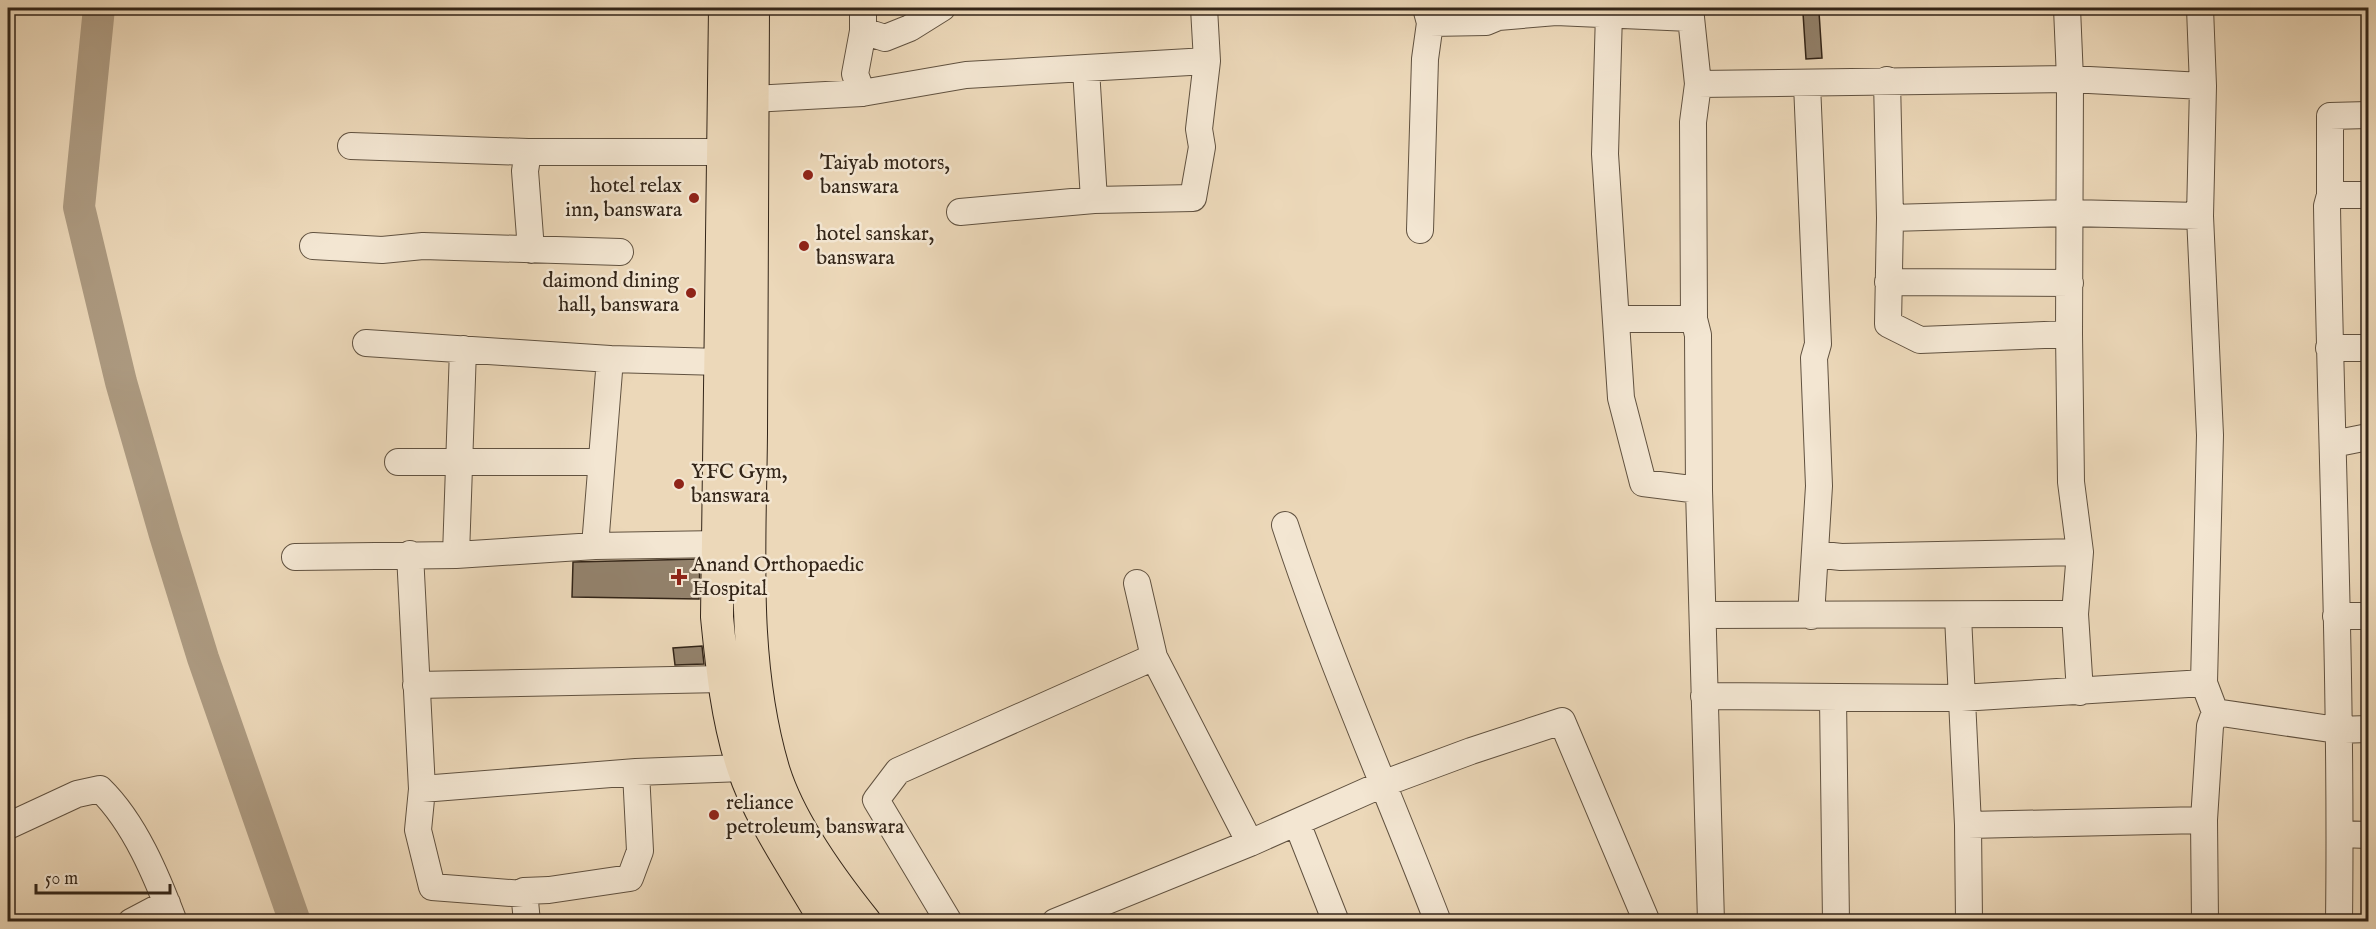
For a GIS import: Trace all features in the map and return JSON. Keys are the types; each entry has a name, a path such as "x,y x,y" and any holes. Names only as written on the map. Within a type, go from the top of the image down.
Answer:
{"main road":[{"path":"724,8 720,544 717,617 723,679 743,768 767,820 826,921"},
{"path":"753,8 750,543 753,662 763,728 775,775 801,830 838,888 865,921"}],"street":[{"path":"863,19 885,38 910,28 942,8"},
{"path":"960,212 1094,200 1193,198 1202,147 1199,129 1207,61 1204,8"},
{"path":"2067,8 2070,79 2071,482 2080,552 2075,614 2080,692"},
{"path":"2200,8 2203,86 2200,216 2210,435 2204,683 2215,712 2210,726 2204,820 2205,921"},
{"path":"1420,230 1428,15 1486,22 1498,17 1556,10 1609,13 1690,13 1698,84 1693,122 1694,319 1698,335 1699,490 1711,921"},
{"path":"1609,13 1605,154 1621,398 1643,483 1699,490"},
{"path":"862,93 855,74 863,19"},
{"path":"752,99 862,93 966,75 1207,61"},
{"path":"1086,69 1094,200"},
{"path":"1698,84 2070,79 2203,86"},
{"path":"1887,80 1890,218 1888,324 1920,340 2069,334"},
{"path":"1807,84 1818,344 1815,358 1819,486 1811,616"},
{"path":"2339,921 2340,834 2327,206 2330,195 2330,116 2368,115"},
{"path":"351,146 528,152 723,152"},
{"path":"528,152 525,171 531,250"},
{"path":"2330,195 2368,195"},
{"path":"1890,218 2069,213 2200,216"},
{"path":"313,246 382,250 423,246 620,252"},
{"path":"1888,282 2070,283"},
{"path":"1617,320 1694,319"},
{"path":"366,343 610,359 722,362"},
{"path":"2329,348 2368,348"},
{"path":"456,555 463,349"},
{"path":"595,546 610,359"},
{"path":"2333,444 2368,437"},
{"path":"398,462 601,462"},
{"path":"1285,525 1312,608 1385,783 1438,921"},
{"path":"295,557 456,555 595,546 720,544"},
{"path":"1815,554 1840,557 2080,552"},
{"path":"410,554 422,789 418,831 432,887 524,894"},
{"path":"1137,583 1154,657 1250,843"},
{"path":"1703,615 2075,614"},
{"path":"1958,616 1968,825 1969,921"},
{"path":"2336,616 2368,616"},
{"path":"949,921 876,800 898,771 1154,657"},
{"path":"416,685 723,679"},
{"path":"1704,696 1833,699 1961,698 2204,683"},
{"path":"1833,699 1836,921"},
{"path":"2215,712 2337,730 2368,729"},
{"path":"1055,921 1250,843 1385,783 1471,751 1562,722 1647,921"},
{"path":"422,789 636,772 743,768"},
{"path":"526,921 524,891 549,890 630,878 640,851 636,772"},
{"path":"8,826 77,794 100,789 114,802 171,912 131,921"},
{"path":"1968,825 2204,820"},
{"path":"1297,823 1336,921"},
{"path":"2340,834 2368,835"}],"building":[{"path":"1819,12 1822,58 1806,59 1803,13"},
{"path":"700,559 699,599 572,597 573,562"},
{"path":"702,646 704,664 675,665 673,648"}],"waterway":[{"path":"99,8 79,207 121,382 165,535 203,658 295,922"}],"place":[{"name":"Taiyab motors, banswara","path":"808,175"},
{"name":"hotel relax inn, banswara","path":"694,198"},
{"name":"hotel sanskar, banswara","path":"804,246"},
{"name":"daimond dining hall, banswara","path":"691,293"},
{"name":"YFC Gym, banswara","path":"679,484"},
{"name":"Anand Orthopaedic Hospital","path":"679,577"},
{"name":"reliance petroleum, banswara","path":"714,815"}]}
